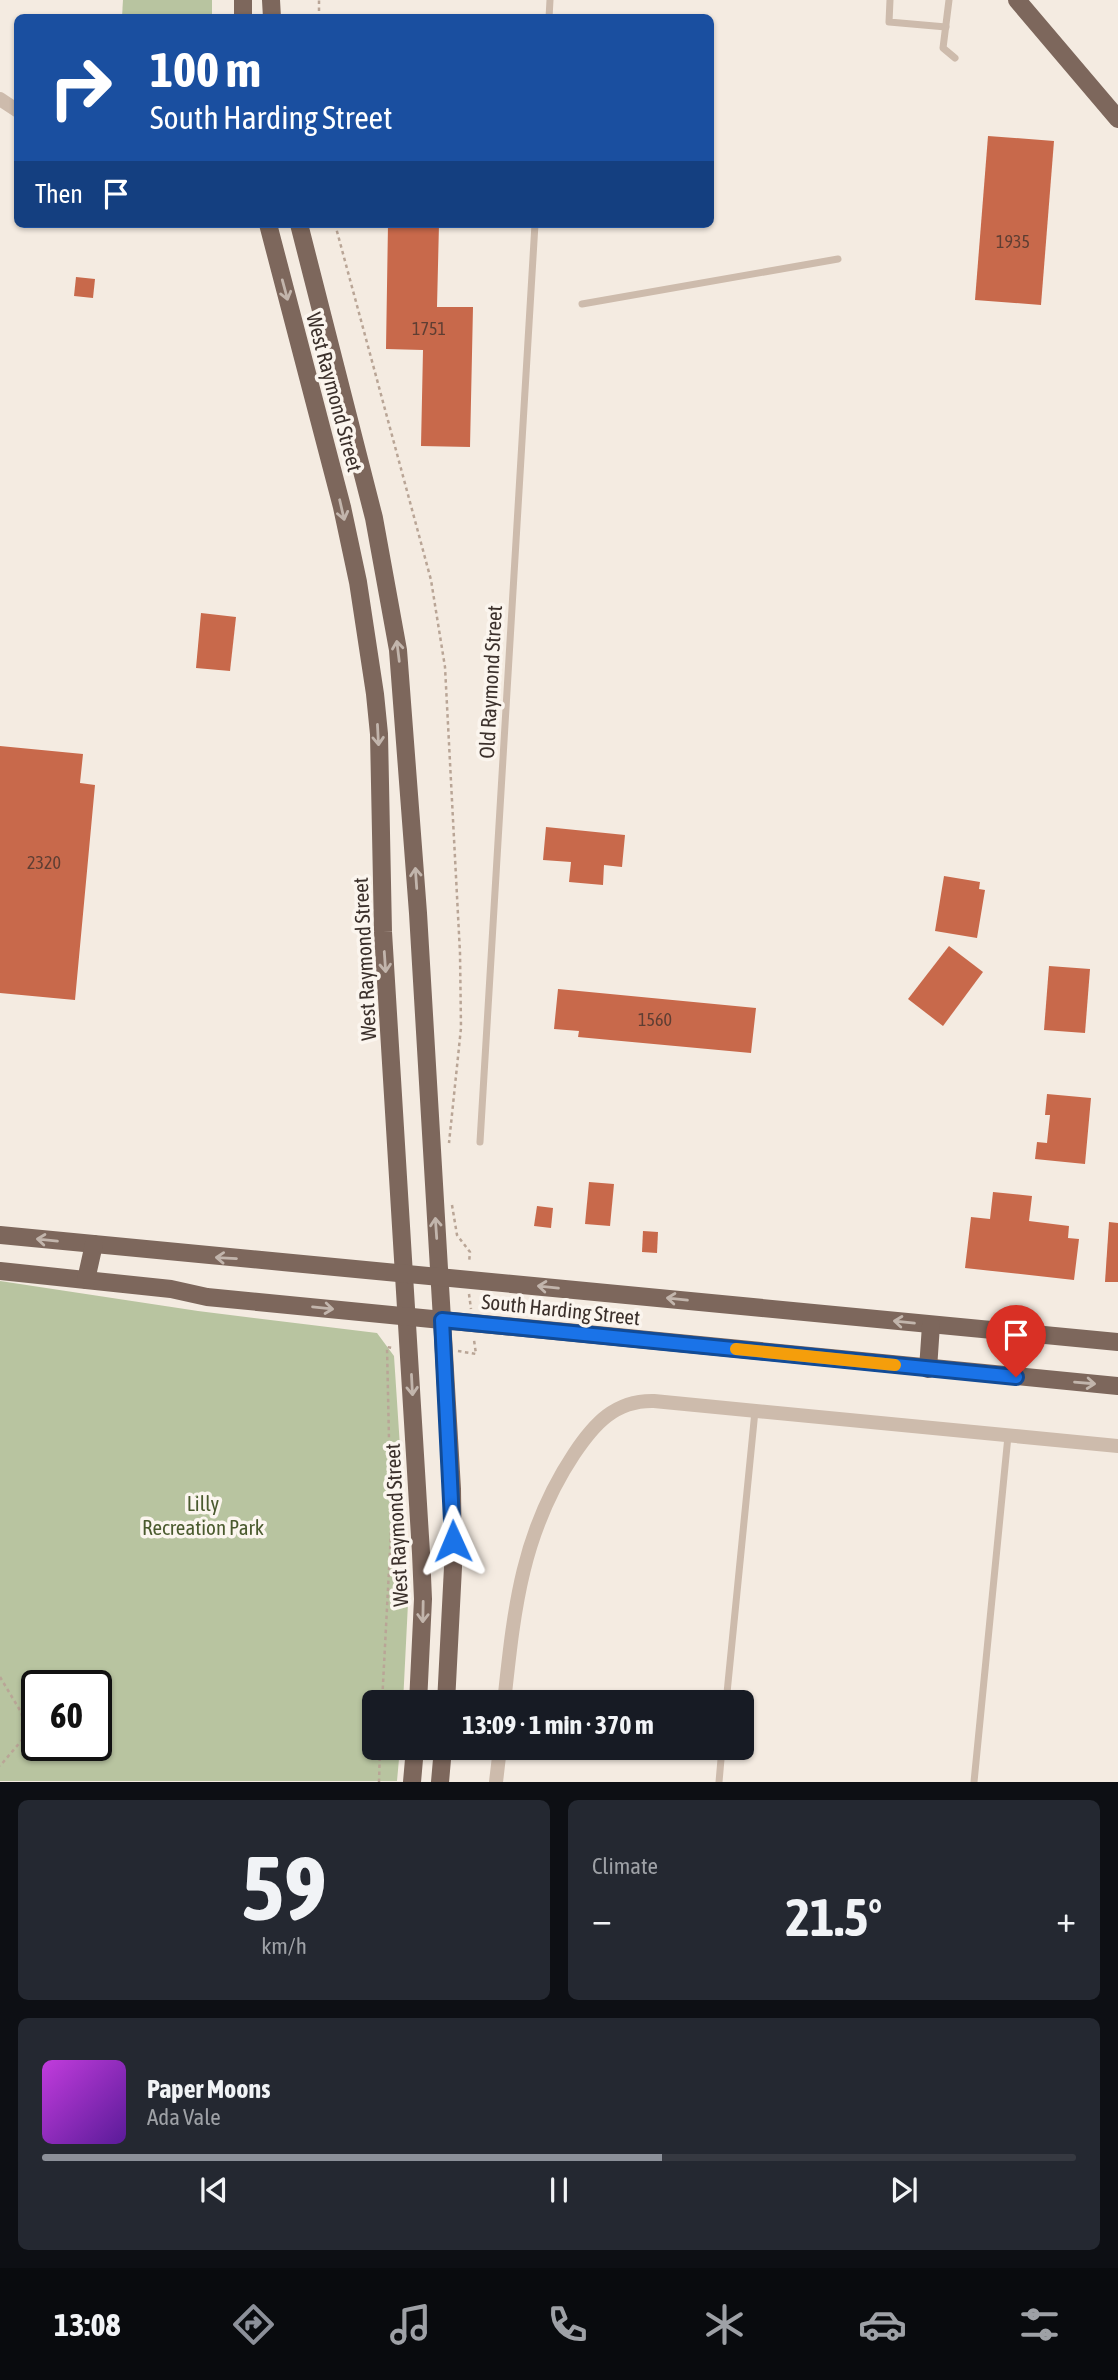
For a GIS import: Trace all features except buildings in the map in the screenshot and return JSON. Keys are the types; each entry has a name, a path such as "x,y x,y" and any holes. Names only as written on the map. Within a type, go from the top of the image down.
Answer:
{"main road":[{"path":"1017,0 1118,119"},
{"name":"West Raymond Street","path":"269,228 345,519 358,582 375,694 379,734 383,932 423,1599 419,1690"},
{"name":"West Raymond Street","path":"300,228 374,519 398,650 440,1276 453,1567 447,1690"},
{"name":"South Harding Street","path":"0,1235 1118,1342"},
{"path":"86,1280 94,1244"},
{"name":"South Harding Street","path":"0,1271 171,1289 206,1297 1118,1386"},
{"path":"928,1369 931,1325"},
{"path":"412,1782 414,1760"},
{"path":"440,1782 442,1760"}],"street":[{"path":"505,1690 513,1615 527,1550 554,1487 599,1422 617,1408 643,1401 1118,1446"},
{"path":"496,1782 499,1760"}],"lane":[{"path":"890,0 890,22 946,27"},
{"path":"949,0 943,48 955,58"},
{"name":"Old Raymond Street","path":"480,1142 535,228"},
{"path":"582,304 838,259"},
{"path":"727,1690 755,1411"},
{"path":"974,1782 1009,1436"},
{"path":"719,1782 721,1760"}],"path":[{"path":"0,1677 21,1712 27,1734 0,1766"},
{"path":"379,1782 380,1760"}],"green space":[{"path":"123,0 212,0 212,14 122,14"},
{"name":"Lilly Recreation Park","path":"0,1281 198,1311 377,1333 394,1356 409,1583 404,1690 362,1690 362,1760 399,1760 397,1781 0,1781"}],"slow traffic":[{"path":"736,1349 895,1365"}],"route":[{"path":"453,1541 442,1320 1016,1377"}]}
